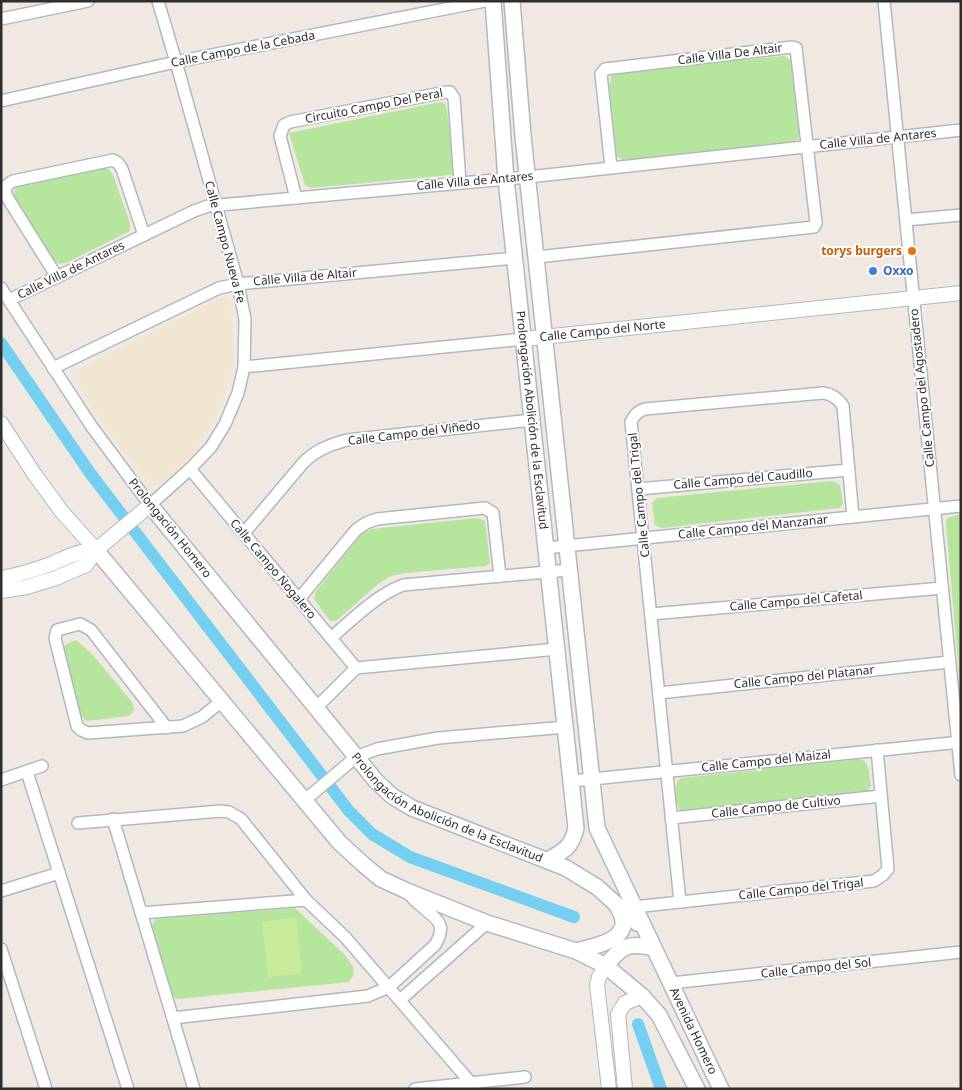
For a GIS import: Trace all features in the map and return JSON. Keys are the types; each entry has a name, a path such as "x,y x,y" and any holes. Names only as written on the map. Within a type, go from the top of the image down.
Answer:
{"main road":[{"name":"Prolongación Abolición de la Esclavitud","path":"356,757 376,781 392,796 412,808 548,860 568,847 574,839 576,828 572,781 506,179 493,1"},
{"name":"Prolongación Abolición de la Esclavitud","path":"512,1 528,177 590,779 597,828 668,979"},
{"name":"Prolongación Homero","path":"150,505 356,757"},
{"path":"96,550 304,800 340,842 364,865 382,879 406,891 487,923 576,951 606,966 642,996"},
{"path":"548,860 582,876 615,902 644,929"},
{"path":"576,951 604,944 615,938 620,931 623,918 615,902"},
{"path":"606,966 617,952 629,945 653,948"},
{"name":"Avenida Homero","path":"668,979 721,1089"},
{"name":"Avenida Homero","path":"642,996 659,1015 665,1025 697,1089"}],"street":[{"path":"1,19 88,1"},
{"name":"Calle Campo Nueva Fe","path":"1,592 27,587 71,572 86,564 96,550 190,469 210,447 225,424 238,393 244,367 245,319 238,284 158,1"},
{"name":"Calle Campo de la Cebada","path":"1,101 176,62 485,1"},
{"name":"Calle Campo del Agostadero","path":"884,1 961,775"},
{"name":"Calle Villa De Altair","path":"537,257 812,228 816,223 797,50 792,47 605,69 601,74 611,167"},
{"name":"Circuito Campo Del Peral","path":"296,198 280,136 284,125 290,122 446,92 450,92 454,98 460,182"},
{"name":"Calle Villa de Antares","path":"9,300 194,210 216,205 528,177 961,130"},
{"path":"57,277 7,197 5,191 7,185 13,181 113,160 122,169 144,235"},
{"path":"906,220 961,215"},
{"name":"Calle Villa de Altair","path":"53,368 219,288 238,284 515,258"},
{"name":"Prolongación Homero","path":"1,288 92,428 150,505"},
{"name":"Calle Campo del Norte","path":"244,367 961,293"},
{"name":"Calle Campo del Trigal","path":"680,902 631,422 633,417 641,410 784,396 829,394 840,401 843,406 853,517"},
{"name":"Calle Campo del Viñedo","path":"244,533 303,463 314,452 326,446 347,440 532,420"},
{"path":"1,423 62,512 96,550"},
{"name":"Calle Campo Nogalero","path":"190,469 356,668"},
{"name":"Calle Campo del Caudillo","path":"638,489 848,470"},
{"name":"Calle Campo del Manzanar","path":"546,548 961,506"},
{"path":"299,599 356,530 366,523 377,519 488,509 493,513 500,576"},
{"name":"Calle Campo Nueva Fe","path":"1,578 23,574 78,551 96,550"},
{"path":"331,638 377,599 403,585 569,570"},
{"name":"Calle Campo del Cafetal","path":"651,614 942,588"},
{"path":"167,728 91,630 80,624 57,630 55,638 80,730 88,733 167,728 183,726 197,720 222,700"},
{"path":"316,708 356,668 557,650"},
{"name":"Calle Campo del Platanar","path":"659,693 950,662"},
{"path":"356,757 376,749 438,738 566,727"},
{"name":"Calle Campo del Maizal","path":"572,781 959,742"},
{"name":"Calle Campo del Trigal","path":"634,907 874,881 879,878 888,868 877,750"},
{"name":"Prolongación Abolición de la Esclavitud","path":"304,800 356,757"},
{"path":"1,780 42,766"},
{"path":"27,772 128,1089"},
{"name":"Calle Campo de Cultivo","path":"671,818 881,796"},
{"path":"78,823 221,811 230,812 241,819 306,900 345,937 471,1083"},
{"path":"113,819 194,1089"},
{"path":"1,891 59,873"},
{"path":"173,1018 368,996 388,987 435,945 440,938 439,923 435,916 406,891"},
{"path":"141,913 306,900"},
{"path":"400,1000 487,923"},
{"path":"1,949 46,1089"},
{"name":"Calle Campo del Sol","path":"668,979 961,952"},
{"path":"606,966 599,977 598,985 609,1089"},
{"path":"625,1089 618,1014 624,1003 642,996"},
{"path":"415,1089 525,1077"}],"shaded area":[{"path":"226,298 231,309 235,358 229,383 213,423 195,452 163,483 151,486 107,430 80,390 77,379 80,368 219,299"}],"green space":[{"path":"784,56 791,60 797,73 801,133 797,140 790,143 623,160 617,156 609,86 612,74 621,70"},
{"path":"441,102 445,104 447,112 455,172 450,175 311,188 305,185 289,133"},
{"path":"108,168 113,175 130,223 130,231 68,262 60,264 54,261 13,198 16,186"},
{"path":"832,481 840,485 843,504 840,508 661,528 655,525 652,503 657,498"},
{"path":"961,514 961,696 946,524 947,518"},
{"path":"478,518 485,521 490,563 486,566 405,573 391,576 378,584 336,621 330,621 314,599 316,591 361,535 371,529"},
{"path":"76,640 92,654 132,702 134,710 129,716 86,721 81,715 63,652 65,645"},
{"path":"859,759 865,761 868,767 871,786 865,793 689,810 680,810 676,798 676,785 681,778"},
{"path":"295,908 345,955 354,968 353,976 349,982 178,999 171,996 152,926 155,919"},
{"path":"296,917 302,974 268,977 262,922"}],"waterway":[{"path":"1,343 90,473 349,811 372,834 410,857 574,917"},
{"path":"638,1024 661,1089"}],"place":[{"name":"torys burgers","path":"912,251"},
{"name":"Oxxo","path":"873,271"}]}
